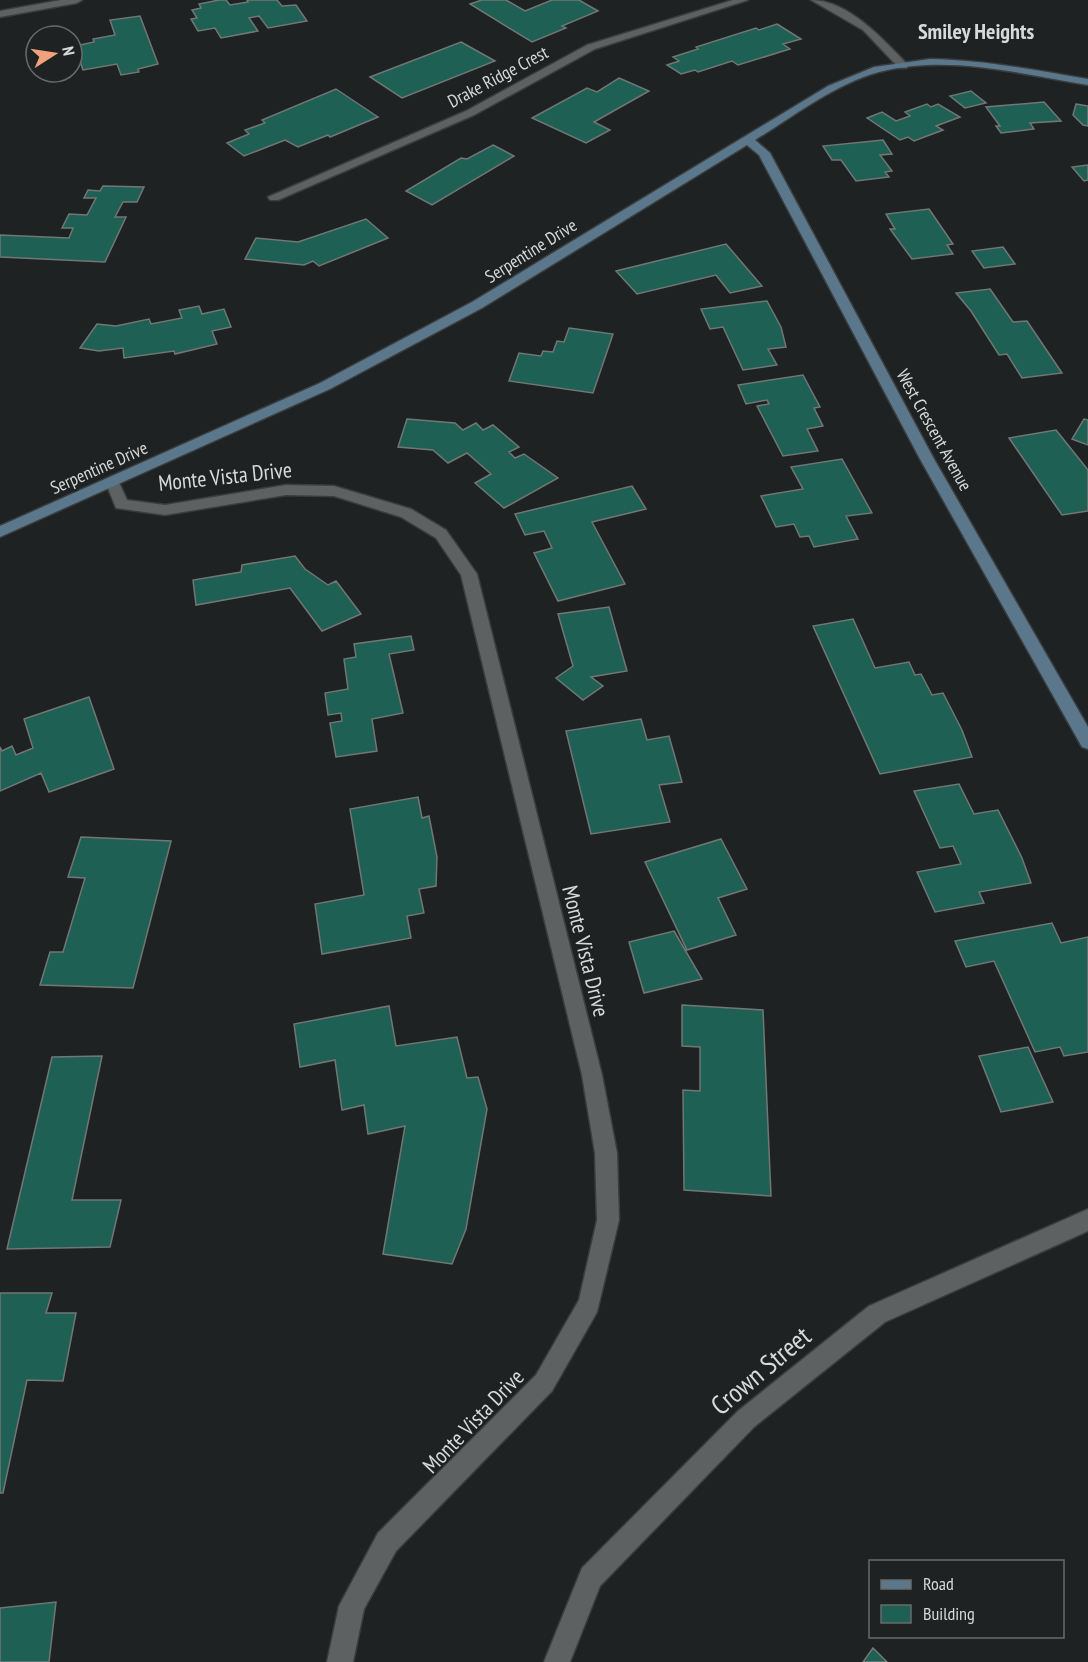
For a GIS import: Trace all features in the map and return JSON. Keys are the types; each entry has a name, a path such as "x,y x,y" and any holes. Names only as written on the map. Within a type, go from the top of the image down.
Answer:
{"street":[{"path":"0,14 77,0"},
{"name":"Drake Ridge Crest","path":"274,197 470,113 591,47 743,0"},
{"path":"816,0 867,28 903,66"},
{"name":"Serpentine Drive","path":"0,532 325,386 477,305 832,88 878,69 938,63 978,66 1088,82"},
{"name":"West Crescent Avenue","path":"747,139 765,153 927,459 1088,742"},
{"name":"Monte Vista Drive","path":"112,481 121,504 165,510 286,490 334,491 406,513 441,534 468,574 592,1075 606,1153 608,1220 590,1304 544,1383 387,1542 352,1606 339,1662"},
{"name":"Crown Street","path":"556,1662 591,1577 746,1419 878,1314 1088,1220"}],"building":[{"path":"226,0 230,5 248,2 247,0 277,0 282,6 296,5 307,21 268,28 259,16 249,18 258,31 221,38 215,28 198,31 191,19 197,18 192,10 201,8 199,4"},
{"path":"482,0 506,0 525,11 552,0 579,0 598,11 532,42 470,4"},
{"path":"140,16 158,64 138,69 139,72 121,75 117,64 84,70 84,44 94,42 93,39 115,35 110,20"},
{"path":"777,24 801,39 783,44 790,49 738,65 732,61 698,72 695,70 681,74 667,65 679,61 673,57 698,49 696,47 756,28 759,30"},
{"path":"461,42 495,61 402,98 370,77"},
{"path":"619,78 649,91 594,122 610,130 586,143 532,118 587,88 597,92"},
{"path":"336,89 378,117 330,137 328,135 298,147 285,140 244,156 227,143 249,134 245,130 265,123 262,120"},
{"path":"971,91 986,103 965,108 950,96"},
{"path":"1044,102 1061,121 1030,123 1034,129 1001,133 996,126 1000,126 986,107"},
{"path":"927,104 931,107 938,104 960,117 936,126 943,130 914,141 908,137 900,140 867,118 882,112 896,121 910,116 905,112"},
{"path":"1076,104 1088,106 1088,126 1083,125 1073,115"},
{"path":"883,140 892,154 880,155 892,171 885,172 889,177 856,181 841,160 832,160 823,146"},
{"path":"493,145 514,156 432,205 406,191 461,158 467,159"},
{"path":"1088,165 1088,180 1084,181 1072,167"},
{"path":"103,186 144,187 137,202 123,202 115,217 126,217 105,262 0,257 0,235 69,238 73,228 62,228 69,214 87,215 96,198 84,198 88,190 100,191"},
{"path":"929,209 953,244 947,245 953,254 912,259 890,229 895,229 886,214"},
{"path":"366,219 388,238 319,266 313,261 304,265 245,259 256,238 298,242"},
{"path":"726,244 762,286 730,293 716,275 637,294 616,271"},
{"path":"1003,247 1015,264 984,268 972,251"},
{"path":"990,289 1013,322 1027,321 1062,373 1022,378 1007,354 999,355 971,311 956,293"},
{"path":"767,301 781,327 786,347 768,349 777,365 743,370 723,327 710,329 701,309"},
{"path":"199,306 202,314 224,309 231,327 212,331 217,344 175,354 174,351 124,358 123,348 99,351 80,348 97,324 116,326 149,319 151,324 182,318 179,310"},
{"path":"569,328 613,334 593,393 509,381 519,353 541,356 543,351 553,352 557,341 564,342"},
{"path":"803,375 820,407 814,408 823,426 807,429 818,451 783,456 757,406 769,404 767,400 746,404 738,385"},
{"path":"407,419 455,423 463,430 476,423 483,430 493,425 519,447 509,452 515,458 524,454 558,478 504,508 475,483 491,474 467,453 448,463 433,450 398,447"},
{"path":"1084,419 1088,420 1088,445 1072,439"},
{"path":"1056,430 1088,470 1088,511 1062,515 1009,438"},
{"path":"842,459 872,513 846,516 858,539 814,547 809,536 800,537 794,524 776,527 761,496 803,489 791,467"},
{"path":"632,486 646,509 592,522 625,584 558,601 534,553 552,548 544,531 525,535 515,514"},
{"path":"295,556 305,569 328,585 336,581 361,614 322,631 290,588 196,605 193,580 241,572 242,565"},
{"path":"609,607 627,671 591,677 603,686 583,700 556,678 573,666 558,614"},
{"path":"853,619 875,668 909,662 915,675 921,674 932,695 943,693 962,730 972,757 880,774 813,626"},
{"path":"411,636 414,650 389,654 403,713 372,719 377,751 336,757 330,723 342,721 341,713 328,715 325,693 348,689 344,659 356,657 354,644"},
{"path":"89,697 114,769 49,792 41,773 0,791 0,747 2,751 12,746 16,755 33,748 24,719"},
{"path":"641,719 647,740 669,736 682,782 659,785 670,822 591,834 566,731"},
{"path":"959,784 974,814 998,810 1022,858 1031,883 979,892 984,903 935,912 917,872 961,864 953,846 940,848 914,791"},
{"path":"418,797 422,818 429,816 437,857 436,886 419,889 424,913 407,916 411,938 322,954 315,904 364,895 350,809"},
{"path":"81,837 171,841 133,988 40,985 50,952 63,952 85,878 68,877"},
{"path":"721,839 747,889 718,898 736,935 687,950 645,862"},
{"path":"1052,923 1061,943 1088,937 1088,1052 1064,1056 1060,1047 1035,1052 994,961 966,967 955,941"},
{"path":"674,931 702,979 644,993 629,942"},
{"path":"682,1005 763,1010 771,1196 684,1190 683,1090 700,1091 700,1047 682,1046"},
{"path":"389,1006 396,1046 457,1037 467,1078 478,1077 487,1109 466,1229 452,1264 383,1254 405,1126 368,1134 364,1105 342,1110 335,1060 300,1067 294,1024"},
{"path":"1028,1047 1053,1102 1001,1112 979,1056"},
{"path":"102,1056 72,1200 121,1200 110,1247 7,1249 52,1057"},
{"path":"0,1293 52,1293 46,1313 76,1313 63,1381 27,1380 3,1493 0,1493"},
{"path":"56,1602 49,1662 0,1662 0,1608"},
{"path":"873,1648 887,1662 863,1662"}],"district":[{"name":"Smiley Heights","path":"976,31"}]}
